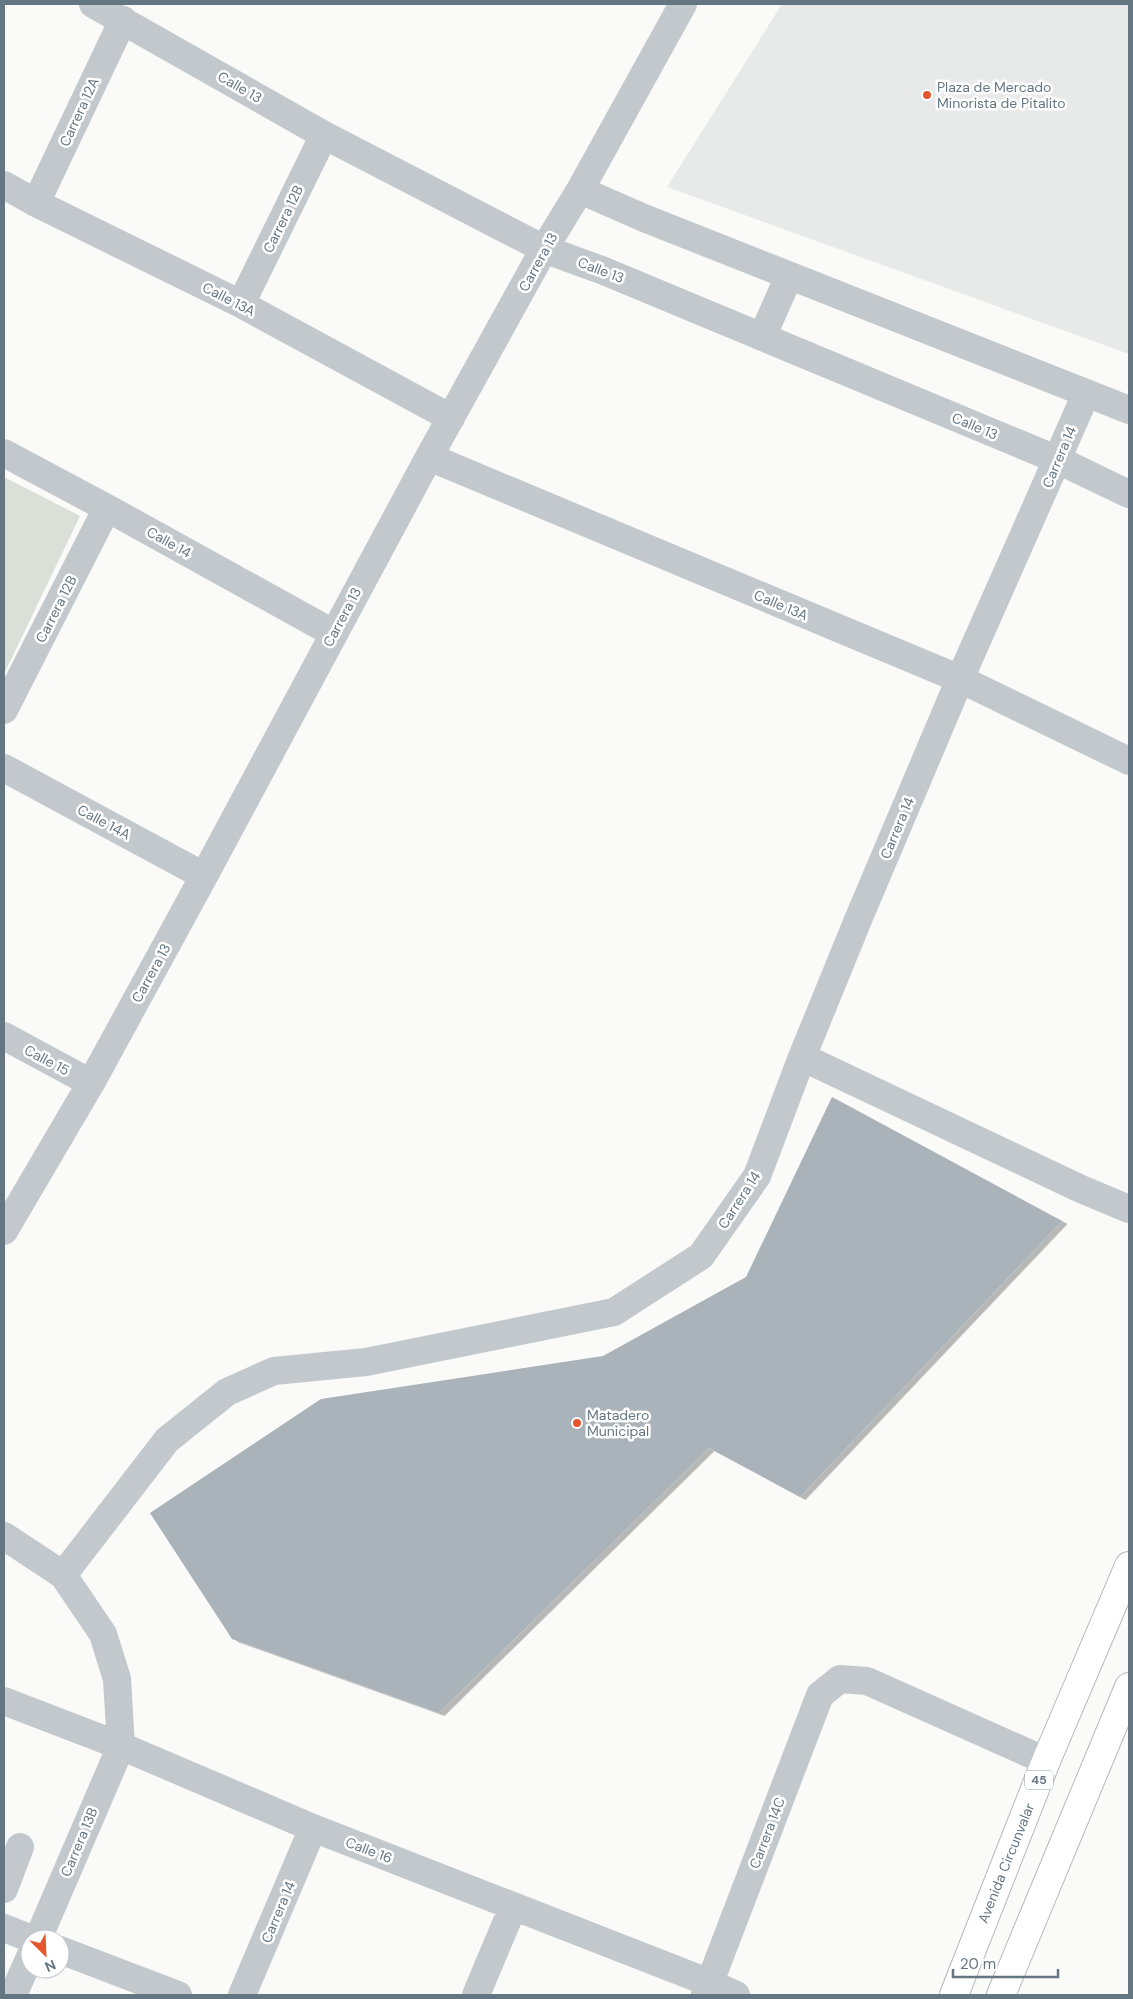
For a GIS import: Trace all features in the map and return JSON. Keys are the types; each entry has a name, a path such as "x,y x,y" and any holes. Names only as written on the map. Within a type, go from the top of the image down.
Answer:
{"highway":[{"name":"Avenida Circunvalar","path":"954,1995 1046,1762 1129,1566"},
{"path":"1001,1995 1129,1687"}],"street":[{"name":"Calle 13","path":"93,4 324,135 544,249 604,271 1058,460 1129,494"},
{"name":"Carrera 13","path":"4,1231 91,1083 429,458 544,249 580,190 683,4"},
{"name":"Carrera 12A","path":"36,203 123,20"},
{"name":"Carrera 12B","path":"241,304 324,135"},
{"name":"Calle 13A","path":"4,185 36,203 241,304 451,418"},
{"path":"580,190 644,218 1129,410"},
{"path":"762,337 790,276"},
{"name":"Carrera 14","path":"63,1575 167,1440 227,1392 274,1371 366,1362 614,1312 701,1256 757,1176 802,1057 960,679 1086,394"},
{"name":"Calle 14","path":"4,453 333,633"},
{"name":"Calle 13A","path":"429,458 960,679 1129,761"},
{"name":"Carrera 12B","path":"4,710 107,508"},
{"name":"Calle 14A","path":"4,768 204,876"},
{"name":"Calle 15","path":"4,1036 91,1083"},
{"path":"802,1057 1081,1189 1129,1209"},
{"path":"4,1536 63,1575 103,1634 116,1679 121,1746"},
{"name":"Carrera 14C","path":"708,1989 820,1695 840,1679 867,1681 1046,1762"},
{"name":"Calle 16","path":"4,1701 121,1746 313,1828 513,1907 708,1989 736,1995"},
{"name":"Carrera 13B","path":"42,1929 121,1746"},
{"name":"Carrera 14","path":"242,1995 313,1828"},
{"path":"4,1889 20,1847"},
{"path":"476,1995 513,1907"},
{"path":"4,1928 20,1934"},
{"path":"70,1954 178,1995"},
{"path":"14,1995 21,1979"}],"shaded area":[{"name":"Plaza de Mercado Minorista de Pitalito","path":"782,4 1129,4 1129,354 667,187"},
{"path":"4,477 80,516 4,674"}],"building":[{"name":"Matadero Municipal","path":"832,1097 1062,1221 800,1497 709,1448 439,1713 232,1639 150,1513 321,1399 603,1356 746,1277"}],"place":[{"name":"Plaza de Mercado Minorista de Pitalito","path":"927,95"},
{"name":"Matadero Municipal","path":"577,1423"}]}
